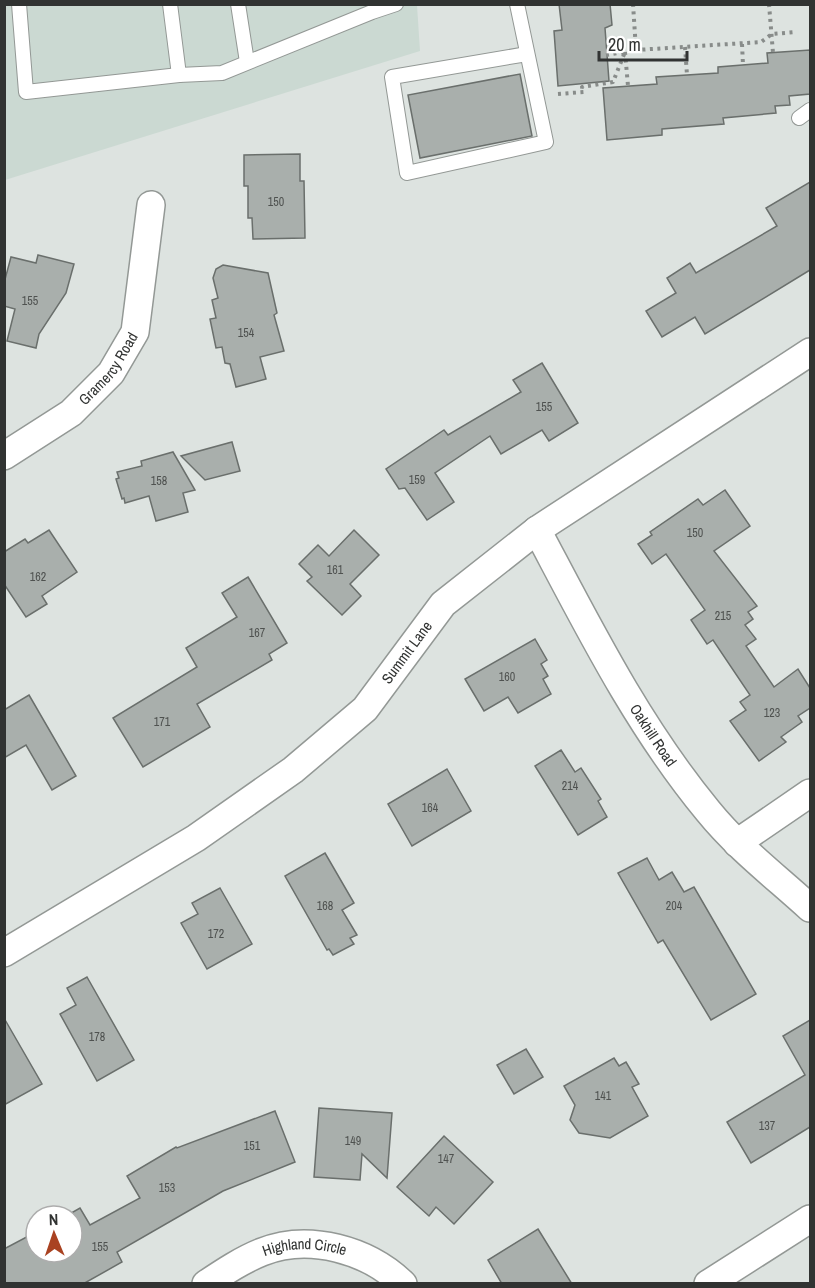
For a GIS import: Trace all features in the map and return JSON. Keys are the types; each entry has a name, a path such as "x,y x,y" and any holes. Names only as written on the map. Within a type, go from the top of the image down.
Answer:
{"street":[{"name":"Gramercy Road","path":"4,456 71,413 111,373 135,332 151,205"},
{"name":"Summit Lane","path":"4,953 196,838 293,770 365,709 443,604 537,530 810,352"},
{"name":"Oakhill Road","path":"537,530 626,696 662,751 708,811 737,843 810,908"},
{"path":"737,843 810,793"},
{"path":"708,1284 810,1219"},
{"name":"Highland Circle","path":"206,1284 239,1262 263,1251 282,1246 316,1245 360,1255 391,1272 403,1284"}],"lane":[{"path":"19,4 26,92 179,75 222,73 396,4"},
{"path":"170,4 179,75"},
{"path":"238,4 247,62"},
{"path":"517,4 546,142 407,173 392,77 527,54"}],"path":[{"path":"633,4 636,50"},
{"path":"769,4 773,53"},
{"path":"606,55 636,50 760,42 772,34 796,32"},
{"path":"742,44 743,65"},
{"path":"685,47 687,75"},
{"path":"625,52 628,86"},
{"path":"536,96 584,92 582,87 613,82 625,52"}],"shaded area":[{"path":"5,5 417,5 420,51 5,180"}],"building":[{"path":"559,4 610,4 612,25 605,28 609,81 558,86 554,31 562,30"},
{"path":"810,50 810,94 789,96 790,105 775,106 776,113 723,118 724,124 662,129 662,135 607,140 603,88 657,84 656,77 718,73 718,67 768,63 767,53"},
{"path":"520,74 532,136 420,158 408,95"},
{"path":"300,154 300,181 304,181 305,238 253,239 252,218 248,218 248,186 244,186 244,155"},
{"path":"810,182 810,270 705,334 695,317 662,337 646,311 676,293 667,278 690,263 696,273 777,226 766,208"},
{"path":"38,255 74,264 66,293 39,334 36,348 7,341 15,309 4,306 4,283 11,257 36,263"},
{"path":"223,265 268,273 277,313 274,315 284,351 260,357 266,379 236,387 230,364 225,363 222,347 216,348 210,319 216,318 212,300 218,298 213,278 216,269"},
{"path":"542,363 578,423 549,441 542,430 501,454 490,436 435,473 454,502 427,520 405,488 399,489 386,469 444,430 448,435 521,392 513,380"},
{"path":"232,442 240,471 205,480 181,456"},
{"path":"173,452 195,490 183,493 188,512 156,521 149,496 125,503 116,479 119,478 117,472 142,466 141,461"},
{"path":"725,490 750,526 714,551 757,606 748,612 753,619 745,625 756,639 746,646 774,687 798,669 810,688 810,708 798,716 802,722 781,737 786,742 759,761 730,721 746,710 740,702 750,695 713,640 707,644 691,620 705,610 666,554 652,564 638,544 652,535 650,532 698,499 703,505"},
{"path":"49,530 77,572 42,596 47,604 26,617 4,584 4,552 25,539 28,543"},
{"path":"354,530 379,555 350,584 361,596 342,615 307,581 312,577 299,564 318,545 329,556"},
{"path":"248,577 287,643 269,654 272,660 197,704 210,727 143,767 113,718 197,667 186,648 237,617 222,593"},
{"path":"535,639 547,660 541,664 548,676 543,679 551,694 518,713 508,697 484,711 465,679"},
{"path":"29,695 76,776 52,790 26,745 4,758 4,710"},
{"path":"561,750 575,772 581,768 601,799 598,801 607,817 578,835 535,766"},
{"path":"447,769 471,811 412,846 388,804"},
{"path":"325,853 354,903 342,910 357,935 350,938 354,944 333,955 329,949 327,950 285,876"},
{"path":"647,858 659,880 672,872 684,892 694,887 756,994 711,1020 663,940 658,943 618,873"},
{"path":"220,888 252,944 207,969 181,923 198,914 192,903"},
{"path":"87,977 134,1060 97,1081 60,1014 76,1005 67,988"},
{"path":"4,1018 42,1084 4,1105"},
{"path":"810,1020 810,1127 751,1163 727,1122 805,1075 783,1036"},
{"path":"526,1049 543,1077 514,1094 497,1065"},
{"path":"614,1058 619,1066 626,1062 639,1084 632,1087 648,1116 610,1138 579,1133 570,1120 575,1105 564,1086"},
{"path":"319,1108 392,1113 387,1178 362,1154 360,1180 314,1177"},
{"path":"275,1111 295,1162 223,1191 117,1252 122,1262 83,1284 4,1284 4,1249 24,1238 24,1264 84,1264 84,1215 90,1225 140,1198 127,1176 177,1148"},
{"path":"444,1136 493,1182 454,1224 436,1207 429,1216 397,1187"},
{"path":"538,1229 572,1284 502,1284 488,1260"}]}
